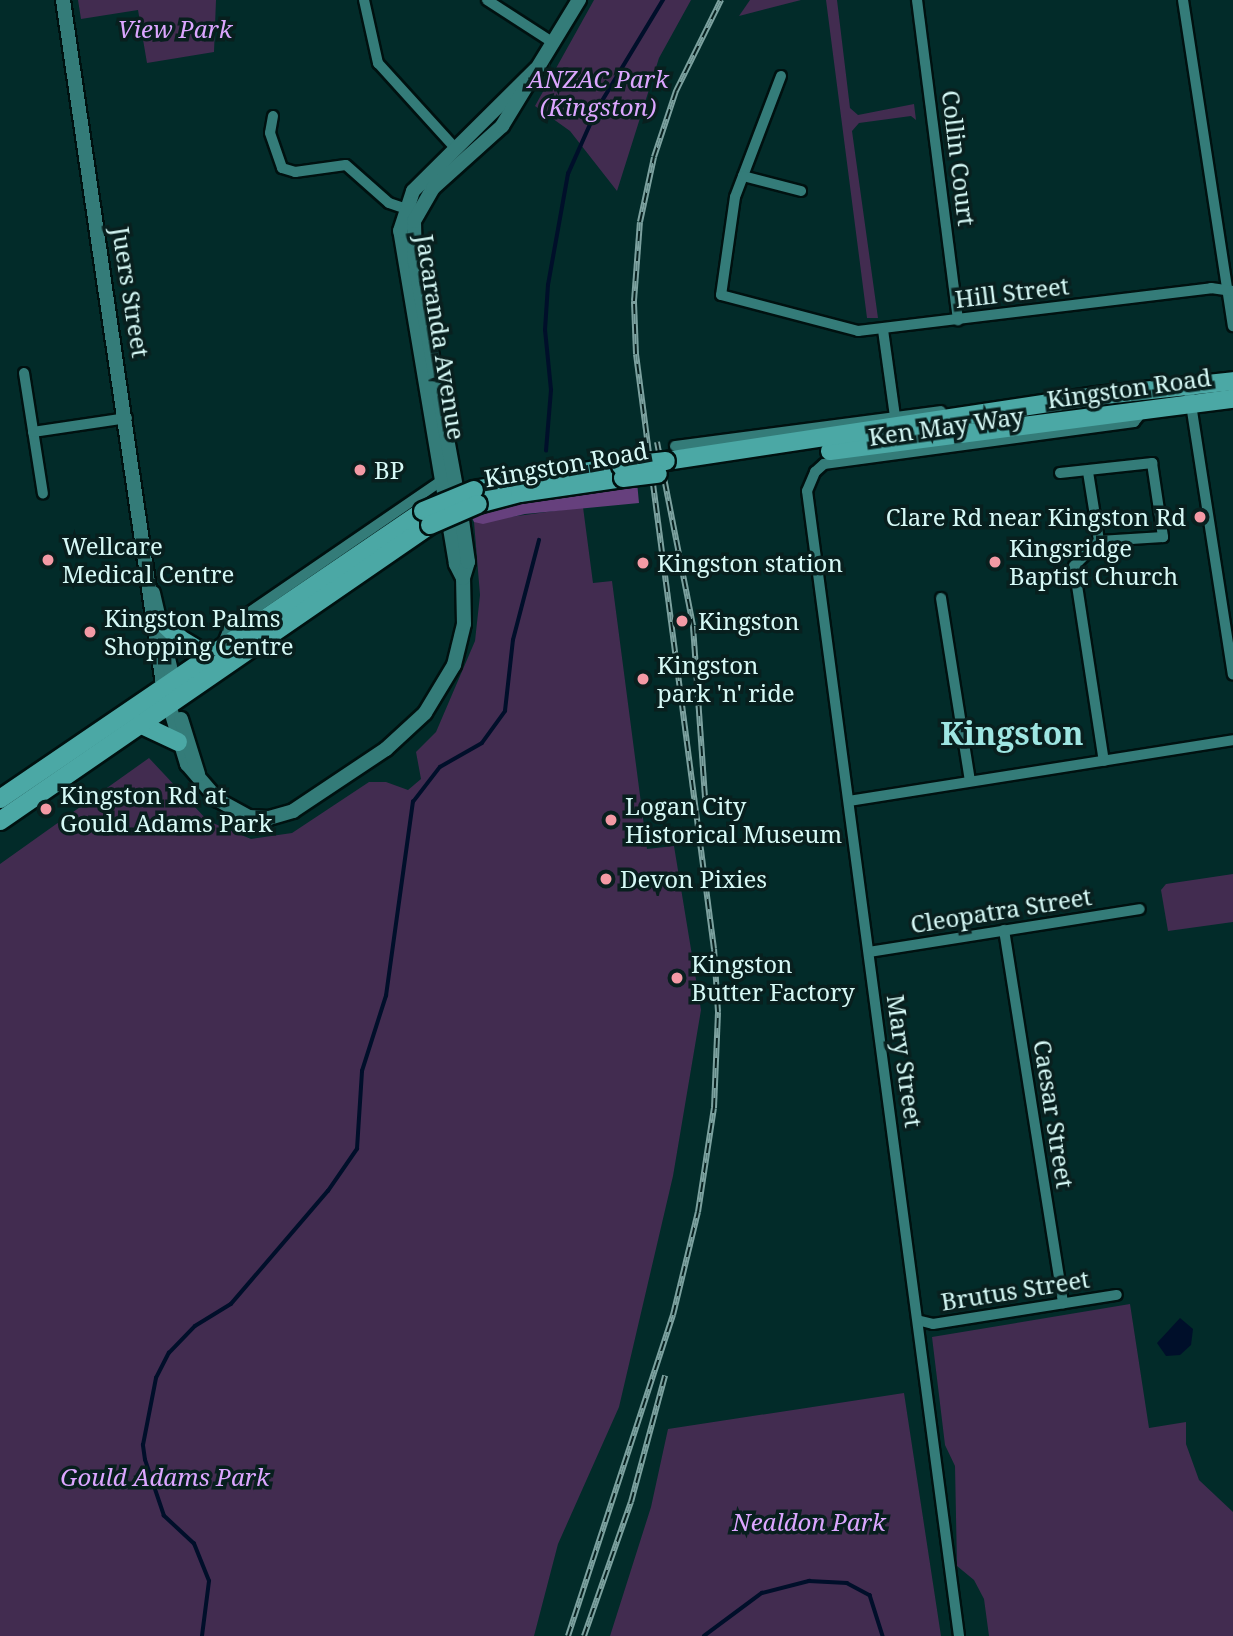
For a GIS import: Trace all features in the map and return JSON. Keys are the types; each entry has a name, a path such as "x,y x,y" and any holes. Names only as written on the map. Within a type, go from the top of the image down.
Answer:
{"main road":[{"name":"Kingston Road","path":"0,799 223,643 426,518 476,497 622,472 670,460 1096,396 1233,381"},
{"name":"Kingston Road","path":"670,460 1143,411 1233,399"},
{"name":"Kingston Road","path":"0,821 140,724 426,518"},
{"path":"163,623 180,639 207,654"},
{"path":"140,724 178,742"}],"street":[{"name":"Juers Street","path":"63,0 152,590 163,623 169,681"},
{"path":"364,0 377,63 456,149"},
{"path":"487,0 552,42"},
{"name":"Jacaranda Avenue","path":"169,681 178,742 187,764 226,807 249,817 269,818 303,805 386,749 418,722 450,675 464,624 463,578 468,562 415,263 411,211 487,130 536,69 579,0"},
{"name":"Collin Court","path":"918,0 958,320"},
{"path":"1183,0 1230,291 1233,326"},
{"path":"781,76 743,176 801,191"},
{"path":"273,116 270,128 282,169 295,172 346,165 389,203 411,211"},
{"name":"Jacaranda Avenue","path":"463,578 456,564 402,252 411,211 421,183 456,149 487,130"},
{"name":"Hill Street","path":"743,176 735,197 721,295 858,331 1211,288 1230,291"},
{"path":"883,330 895,417"},
{"path":"23,373 43,494"},
{"path":"1188,385 1233,675"},
{"name":"Kingston Road","path":"670,460 895,417 1085,392 1096,396"},
{"name":"Ken May Way","path":"807,491 815,472 824,464 1134,422 1143,411"},
{"path":"33,432 127,418"},
{"path":"1060,473 1152,463 1163,537 1099,541 1074,566 1104,761"},
{"path":"1088,472 1099,541"},
{"name":"Kingston Road","path":"223,643 229,628 244,616 442,481"},
{"name":"Mary Street","path":"807,491 921,1321 960,1636"},
{"name":"Juers Street","path":"152,590 150,608 169,681"},
{"path":"941,598 970,781"},
{"name":"Jacaranda Avenue","path":"172,701 198,774"},
{"path":"849,800 1233,740"},
{"name":"Cleopatra Street","path":"869,952 1140,909"},
{"name":"Caesar Street","path":"1004,930 1063,1303"},
{"name":"Brutus Street","path":"921,1321 933,1324 1117,1295"}],"green space":[{"name":"View Park","path":"78,0 216,0 214,52 147,63 138,10 81,19"},
{"name":"ANZAC Park (Kingston)","path":"594,0 691,0 659,58 617,191 570,131 535,106"},
{"path":"750,0 801,0 739,16"},
{"path":"826,0 837,0 850,108 858,115 914,104 916,120 911,116 859,123 852,131 878,318 867,318"},
{"name":"Gould Adams Park","path":"583,507 593,583 612,581 647,849 674,846 701,1010 673,1176 619,1407 558,1544 534,1636 0,1636 0,864 149,758 208,821 251,839 292,833 369,782 386,782 408,790 421,779 416,752 436,732 475,641 480,595 474,522"},
{"path":"1233,874 1233,922 1168,931 1161,890 1166,884"},
{"path":"1130,1304 1149,1428 1186,1422 1186,1444 1199,1480 1233,1512 1233,1636 989,1636 984,1599 974,1580 957,1566 955,1466 945,1445 932,1337"},
{"name":"Nealdon Park","path":"904,1393 941,1636 610,1636 651,1507 668,1429"}],"shaded area":[{"path":"637,482 639,503 525,514 483,524 474,522 470,514 518,501"}],"water":[{"path":"1180,1318 1193,1329 1191,1345 1180,1355 1166,1356 1157,1343"}],"waterway":[{"path":"546,451 551,390 545,330 548,285 568,174 596,111 663,0"},
{"path":"202,1636 209,1581 194,1544 164,1516 145,1460 143,1445 156,1378 169,1353 195,1326 231,1304 328,1191 357,1149 362,1071 386,996 413,802 440,767 482,743 505,711 513,640 539,540"},
{"path":"704,1636 762,1593 809,1581 847,1583 870,1595 883,1636"}],"railway":[{"path":"568,1636 673,1315 698,1212 714,1108 718,1012 714,949 636,354 634,301 640,222 654,157 676,91 721,0"},
{"path":"657,442 693,626 706,812"},
{"path":"584,1636 631,1502 665,1376"}],"place":[{"name":"BP","path":"360,470"},
{"name":"Clare Rd near Kingston Rd","path":"1200,517"},
{"name":"Wellcare Medical Centre","path":"48,560"},
{"name":"Kingsridge Baptist Church","path":"995,562"},
{"name":"Kingston station","path":"643,563"},
{"name":"Kingston","path":"682,621"},
{"name":"Kingston Palms Shopping Centre","path":"90,632"},
{"name":"Kingston park 'n' ride","path":"643,679"},
{"name":"Kingston Rd at Gould Adams Park","path":"46,809"},
{"name":"Logan City Historical Museum","path":"611,820"},
{"name":"Devon Pixies","path":"606,879"},
{"name":"Kingston Butter Factory","path":"677,978"}],"district":[{"name":"Kingston","path":"1012,733"}]}
